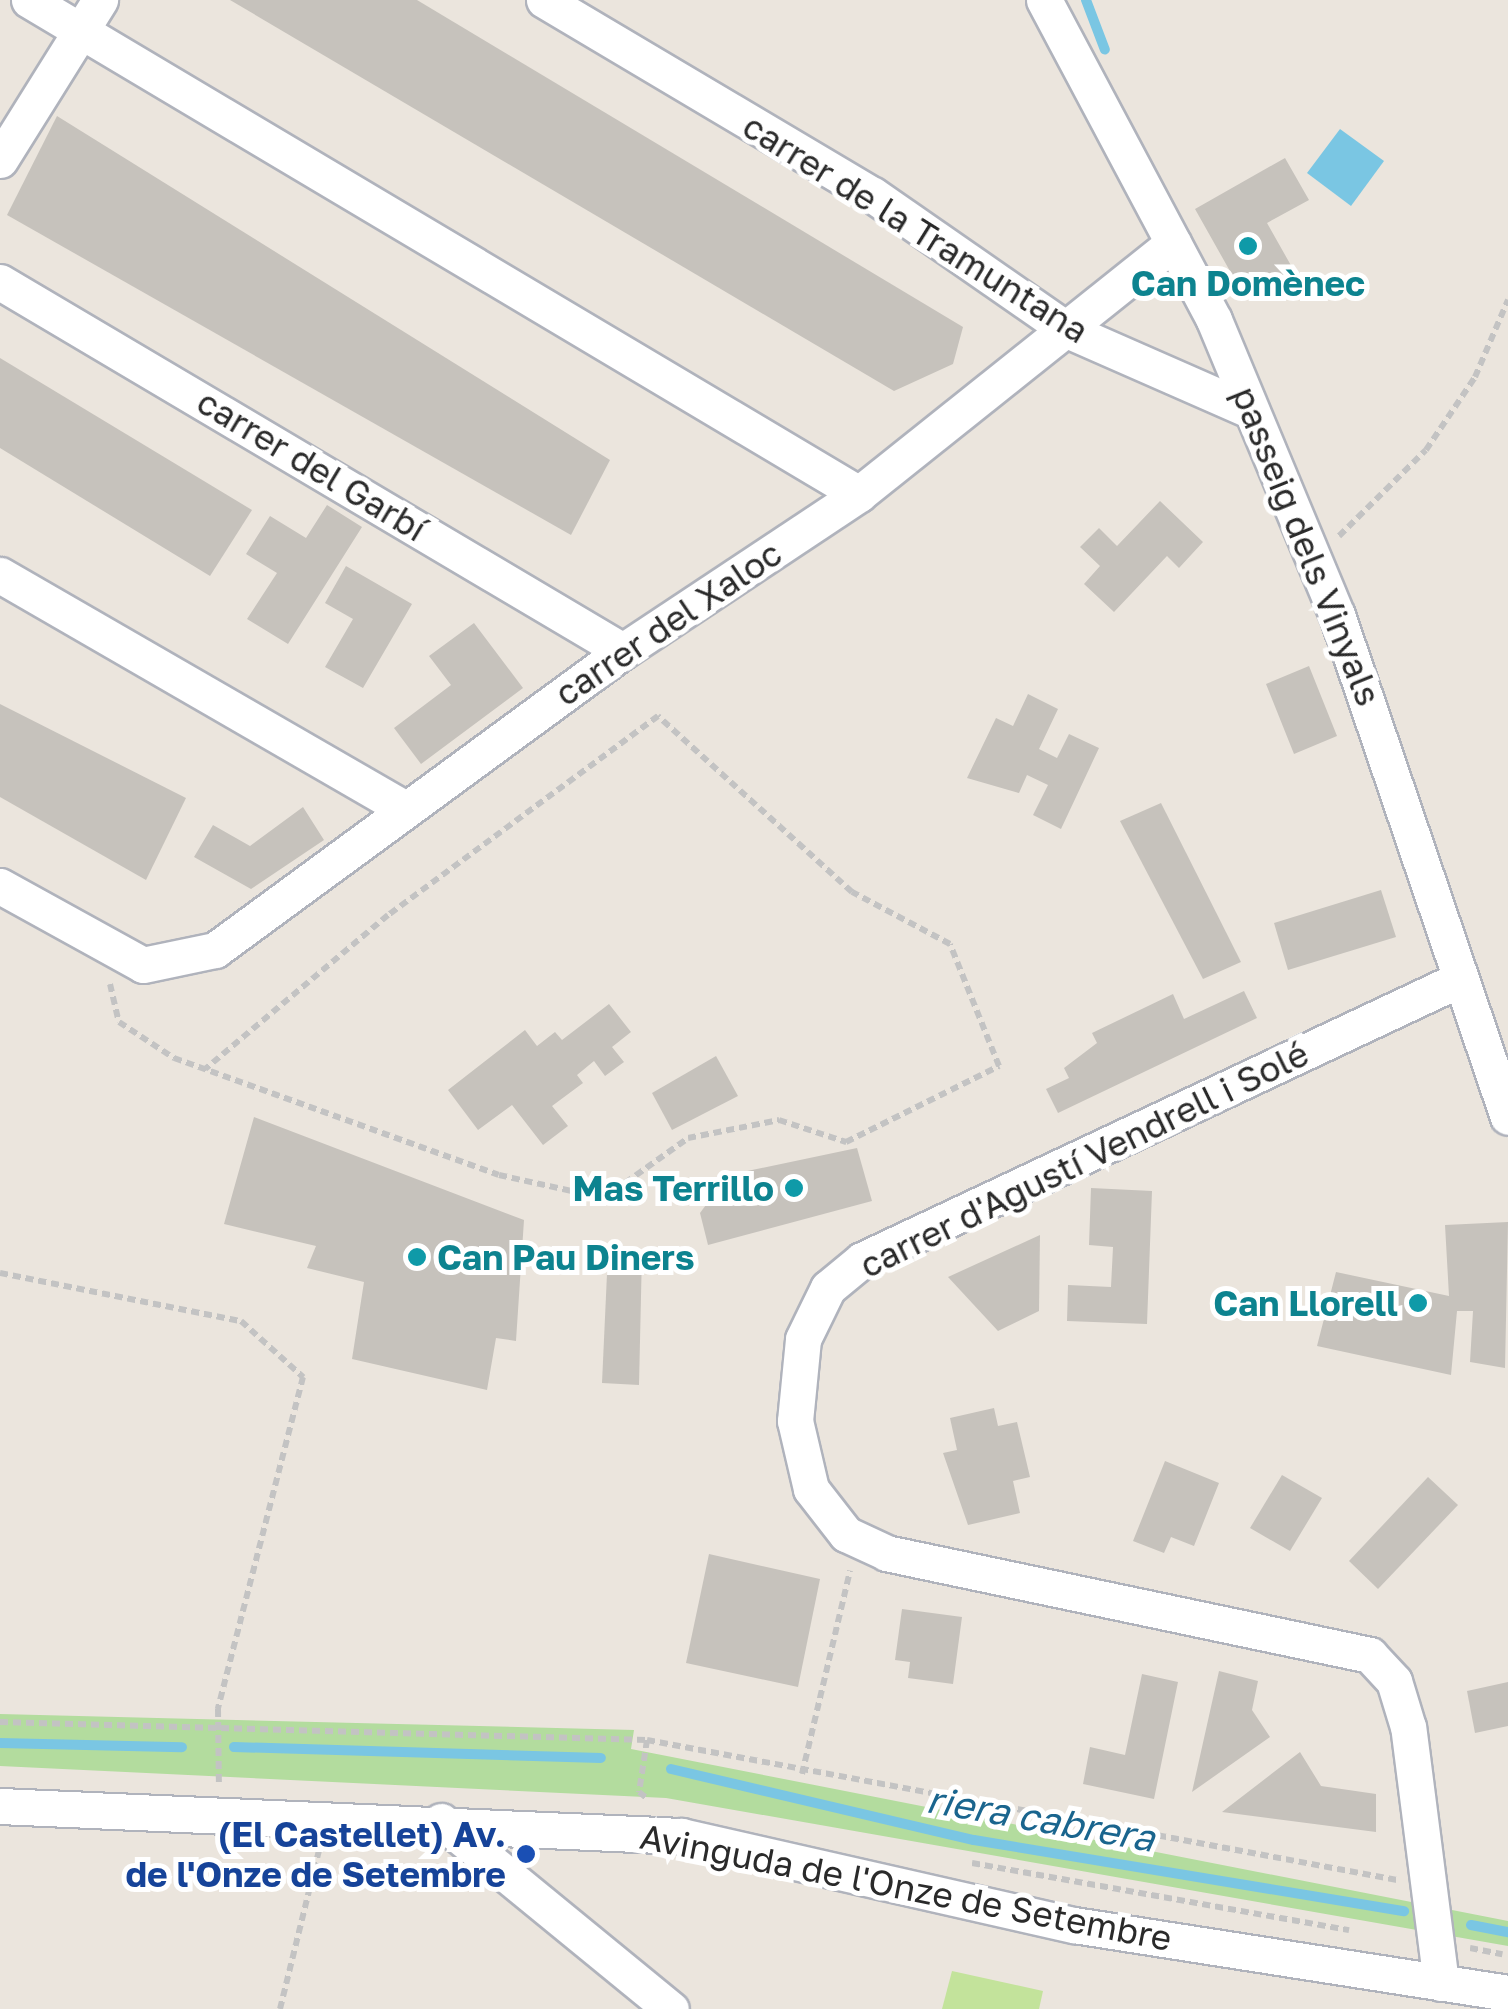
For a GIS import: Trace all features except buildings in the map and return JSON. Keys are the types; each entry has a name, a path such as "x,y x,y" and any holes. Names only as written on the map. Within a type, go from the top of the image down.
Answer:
{"street":[{"path":"30,0 859,494"},
{"path":"0,160 100,0"},
{"name":"carrer de la Tramuntana","path":"544,0 873,195 1067,330 1245,408"},
{"name":"passeig dels Vinyals","path":"1044,0 1214,320 1245,408 1318,569 1377,715 1458,980 1508,1117"},
{"name":"carrer del Xaloc","path":"100,941 144,964 215,950 623,650 859,494 1172,244"},
{"name":"carrer del Garbí","path":"0,282 623,650"},
{"path":"0,576 405,809"},
{"path":"0,886 100,941"},
{"name":"carrer d'Agustí Vendrell i Solé","path":"858,1540 812,1490 795,1421 803,1339 828,1288 862,1260 1458,980"},
{"path":"858,1540 1370,1656 1394,1681 1408,1727 1441,1984"},
{"name":"Avinguda de l'Onze de Setembre","path":"0,1806 219,1817 441,1822 682,1836 1074,1925 1508,1993"},
{"path":"441,1822 671,2009"}],"path":[{"path":"1318,569 1344,527 1426,450 1475,377 1508,300"},
{"path":"100,941 119,1022 205,1069 500,1175 604,1198 688,1138 779,1120 846,1142 999,1066 950,944 852,892 658,716 388,915 205,1069"},
{"path":"0,1273 241,1321 303,1377 218,1729 219,1817"},
{"path":"802,1774 858,1540"},
{"path":"0,1722 648,1740 802,1774 1428,1883"},
{"path":"639,1792 648,1740"},
{"path":"280,2009 327,1817"}],"green space":[{"path":"0,1714 634,1730 631,1749 1508,1921 1508,1946 666,1798 0,1766"},
{"path":"952,1971 1043,1991 1039,2009 942,2009"}],"water":[{"path":"1340,129 1384,161 1351,206 1307,173"}],"waterway":[{"path":"1086,0 1105,50"},
{"name":"riera cabrera","path":"0,1743 182,1747"},
{"name":"riera cabrera","path":"234,1747 601,1758"},
{"name":"riera cabrera","path":"671,1769 974,1840 1404,1911"},
{"name":"riera cabrera","path":"1471,1925 1508,1932"}],"place":[{"name":"Can Domènec","path":"1248,246"},
{"name":"Mas Terrillo","path":"794,1188"},
{"name":"Can Pau Diners","path":"417,1257"},
{"name":"Can Llorell","path":"1418,1303"},
{"name":"(El Castellet) Av. de l'Onze de Setembre","path":"526,1854"}]}
